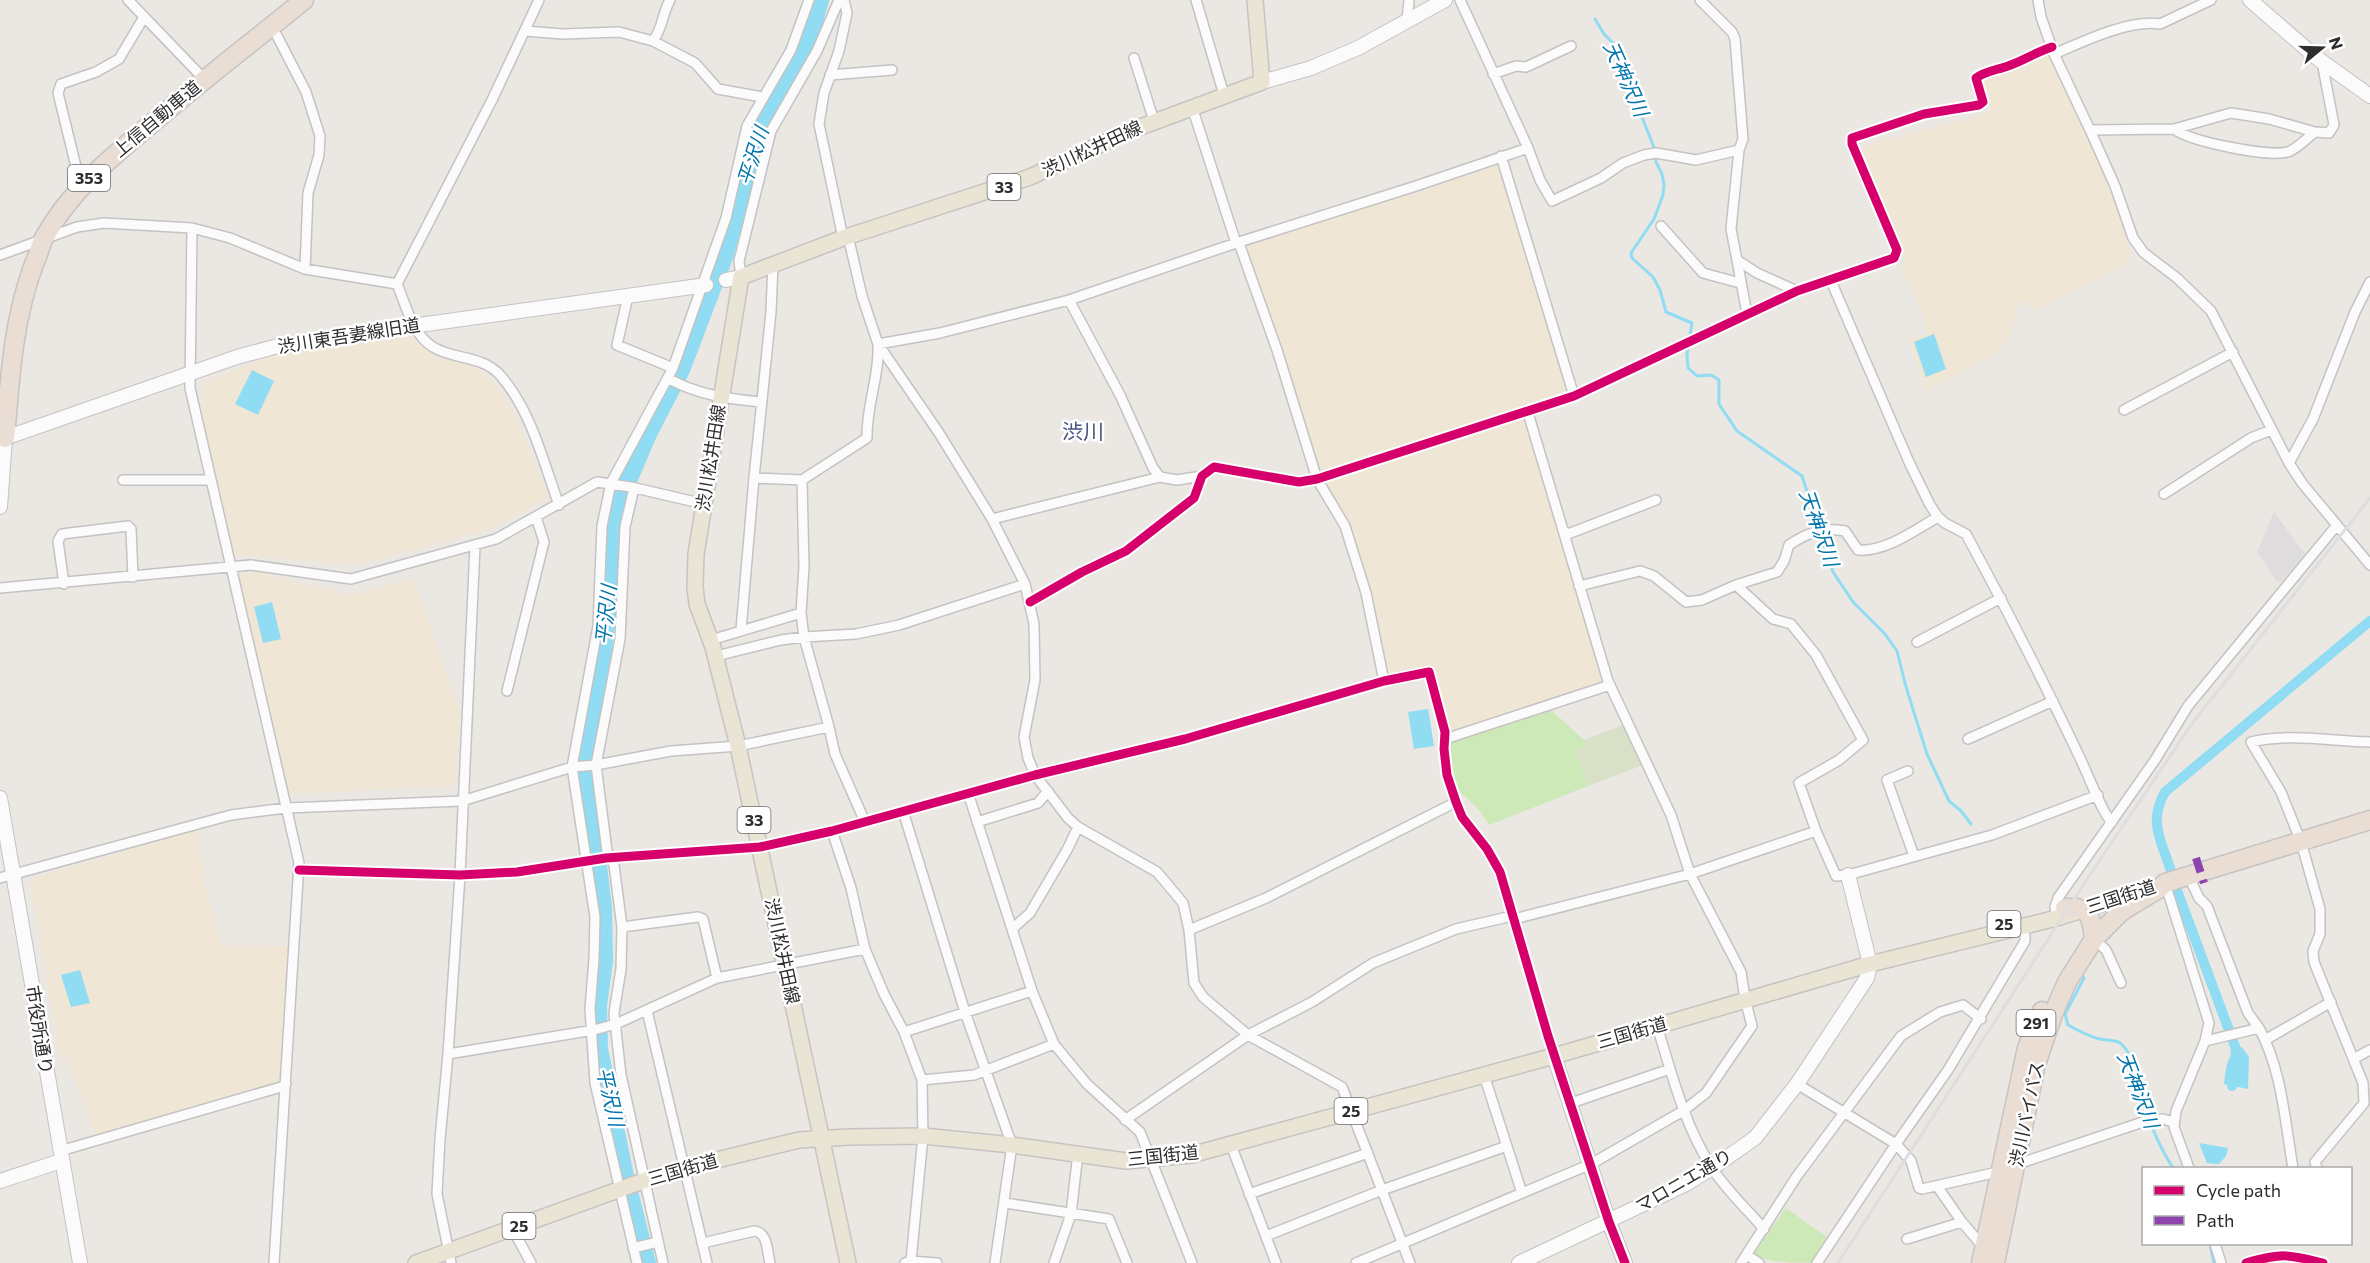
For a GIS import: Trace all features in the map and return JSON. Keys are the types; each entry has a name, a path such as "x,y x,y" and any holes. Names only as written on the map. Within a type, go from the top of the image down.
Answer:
{"highway":[{"name":"上信自動車道","path":"2,439 17,317 27,282 44,239 81,187 103,164 204,79 304,0"},
{"name":"三国街道","path":"2165,883 2370,820"},
{"name":"291","path":"2138,886 2151,881 2165,883"},
{"name":"渋川バイパス","path":"2073,918 2122,910 2165,883"},
{"name":"渋川バイパス","path":"2073,918 2106,909 2138,886"},
{"name":"渋川バイパス","path":"1981,1263 1993,1252 2027,1048 2036,1022 2076,949 2073,918"},
{"name":"渋川バイパス","path":"2008,1168 2046,1031 2067,982 2073,918"},
{"path":"2073,918 2079,923 2081,932 2076,949"}],"main road":[{"path":"1254,0 1262,82"},
{"name":"渋川松井田線","path":"848,1263 738,746 716,656 697,604 695,587 696,554 721,398 734,279 845,237 1030,177 1154,121 1262,82"},
{"name":"三国街道","path":"2123,898 2165,883"},
{"name":"三国街道","path":"416,1263 450,1257 512,1228 630,1185 684,1168 799,1140 923,1136 1012,1144 1126,1161 1191,1155 1554,1056 1870,964 1932,942 2020,924 2073,918 2138,886"}],"street":[{"path":"128,0 204,79"},
{"path":"539,0 397,284 414,326 434,347 480,361 500,375 523,408 559,505"},
{"path":"653,41 660,32 664,10 670,0"},
{"path":"663,1263 657,1242 630,1185 595,1083 592,1031 595,917 575,767 598,626 602,526 613,484 670,379 726,218 747,126 791,50 809,0"},
{"path":"703,285 734,279 771,131 817,51 839,0"},
{"path":"753,478 802,480 867,438 866,426 872,384 879,361 878,344 845,237 819,124 824,93 839,51 847,12 844,0"},
{"path":"1197,0 1224,95"},
{"path":"1407,20 1409,0"},
{"path":"1262,82 1311,68 1358,48 1445,0"},
{"path":"1460,0 1528,148 1540,180 1552,201 1601,178 1623,163 1652,153 1696,160 1739,150"},
{"path":"1700,0 1732,32 1736,39 1743,139 1739,150 1731,229 1747,314"},
{"path":"2038,0 2041,17 2053,51 2091,130 2139,248 2204,302 2233,352 2289,464 2370,566"},
{"path":"992,519 1160,477 1177,480 1202,476 1214,467 1299,482 1317,479 1528,413 1574,396 1797,291 1894,258 1897,250 1852,144 1852,138 1924,114 1978,105 1983,102 1976,78 1980,75 2009,66 2034,53 2053,51 2109,32 2151,22 2160,24 2211,0"},
{"path":"2250,0 2322,62 2370,96"},
{"path":"81,187 58,93 61,84 96,72 119,58 144,17"},
{"path":"272,26 306,92 320,136 319,155 308,193 305,269"},
{"path":"525,31 562,34 619,32 653,41 695,63 718,89 762,97"},
{"path":"1493,74 1516,66 1526,67 1571,46"},
{"path":"1134,58 1154,121"},
{"path":"2091,130 2174,129 2231,113 2270,119 2315,132 2329,133 2334,125 2322,62"},
{"path":"830,75 892,70"},
{"path":"1192,107 1236,243 1240,246 1273,340 1317,479 1345,526 1366,593 1384,681"},
{"path":"2174,129 2183,136 2229,147 2275,153 2290,151 2315,132"},
{"path":"878,344 940,333 1069,300 1528,148"},
{"path":"1502,156 1574,396"},
{"path":"0,255 77,227 104,223 192,228 230,238 305,269 397,284"},
{"path":"1661,226 1703,273 1740,283"},
{"path":"192,228 190,388 299,863 274,1263"},
{"path":"1737,260 1757,273 1797,291"},
{"path":"741,630 753,478 771,312 773,263"},
{"path":"1831,281 1909,462 1938,517 1966,534 2053,701 2098,795 2106,819 2112,822"},
{"path":"2289,464 2313,419 2355,312 2370,282"},
{"name":"渋川東吾妻線旧道","path":"2,439 189,373 274,347 703,285"},
{"path":"628,296 617,345 673,368"},
{"path":"1069,300 1120,395 1160,477"},
{"path":"878,344 939,433 992,519 1025,584 1034,624 1035,680 1024,737 1028,758 1035,775 1068,818 1157,872 1183,903 1189,930 1194,983 1203,997 1248,1035 1341,1087 1410,1263"},
{"path":"2124,410 2233,352"},
{"path":"670,379 686,388 721,398 762,402"},
{"path":"1356,1263 1590,1164 1683,1111 1706,1093 1752,1026 1741,972 1690,874 1671,815 1610,685 1528,413"},
{"path":"2164,494 2251,438 2271,430"},
{"path":"0,507 2,439"},
{"path":"1030,602 1082,572 1126,551 1194,498 1202,476"},
{"path":"123,480 210,480"},
{"path":"802,480 804,567 801,613 804,637 835,754 865,822"},
{"path":"0,588 64,584 230,567 267,567 351,579 496,539 597,482 633,487 704,504"},
{"path":"633,487 625,526 620,639 595,765 608,858 614,865 622,927 621,969 613,1025 621,1075 637,1263"},
{"path":"1563,530 1568,534 1656,500"},
{"path":"507,691 544,542 536,517"},
{"path":"1579,586 1640,571 1654,576 1686,602 1702,600 1736,585 1777,572 1784,561 1789,544 1808,533 1826,530 1845,531 1858,550 1870,550 1887,545 1938,517"},
{"path":"2121,983 2106,950 2055,904 2188,706 2337,525"},
{"path":"64,584 58,541 62,534 128,526 131,529 134,577"},
{"path":"450,1257 437,1194 460,874 475,546"},
{"path":"716,656 804,637 856,634 899,625 1025,584"},
{"path":"1736,585 1773,619 1791,624 1816,655 1833,682 1863,740 1839,760 1799,783 1816,831 1836,876 1848,875 1992,835 2098,795"},
{"path":"1917,642 2001,598"},
{"path":"711,640 801,613"},
{"path":"299,870 460,874 517,872 608,858 760,847 832,831 1035,775 1185,739 1384,681 1429,672 1445,732 1444,750 1447,775 1462,817 1487,849 1500,872 1554,1056 1609,1222 1625,1263"},
{"path":"1445,739 1610,685"},
{"path":"1968,739 2053,701"},
{"path":"0,878 231,815 286,808 462,801 575,767 671,751 738,746 829,727"},
{"path":"2317,1167 2315,1162 2364,1103 2363,1083 2355,1058 2314,962 2313,951 2320,934 2320,909 2301,842 2282,792 2251,742 2314,738 2370,742"},
{"path":"1908,771 1887,780 1914,856"},
{"path":"977,822 1038,803 1048,791"},
{"path":"968,793 1032,991 1054,1044 1087,1084 1140,1132 1192,1263"},
{"name":"市役所通り","path":"0,798 80,1263"},
{"path":"1189,930 1266,898 1456,802"},
{"path":"903,811 965,1012 1012,1144 995,1263"},
{"path":"1012,928 1030,913 1067,850 1078,826"},
{"path":"832,831 851,888 865,948 884,994 904,1032 922,1080 923,1136 909,1262 937,1263"},
{"path":"1125,1120 1248,1035 1312,1002 1373,963 1456,929 1512,916 1518,918 1690,874 1816,831"},
{"path":"1848,875 1870,964"},
{"path":"2188,875 2199,898 2207,906 2248,1012 2259,1028 2275,1064 2293,1167"},
{"path":"2165,883 2209,1023 2205,1041 2175,1111 2173,1122 2189,1167"},
{"path":"622,927 698,917 703,919 717,978"},
{"path":"1817,1263 1981,1018 2025,941 2020,924"},
{"path":"448,1054 592,1031 648,1011 717,978 865,948"},
{"name":"マロニエ通り","path":"1519,1263 1686,1184 1755,1138 1797,1084 1867,978 1870,964"},
{"path":"904,1032 1032,991"},
{"path":"2265,1040 2331,1002"},
{"path":"1759,1263 1744,1259 1797,1176 1901,1036 1940,1012 1962,1005 1981,1018"},
{"path":"648,1011 707,1263"},
{"path":"1657,1026 1683,1111 1712,1168 1764,1228"},
{"path":"2205,1041 2259,1028"},
{"path":"922,1080 974,1075 1054,1044"},
{"path":"2355,1058 2370,1050"},
{"path":"1570,1103 1670,1069"},
{"path":"1484,1075 1522,1193"},
{"path":"0,1180 60,1156 286,1084"},
{"path":"1797,1084 1896,1143 1911,1161 1919,1188 1922,1189 2008,1168 2147,1121 2163,1119 2173,1122"},
{"path":"1231,1145 1276,1263"},
{"path":"1266,1236 1382,1190 1507,1146"},
{"path":"1054,1263 1071,1214 1078,1153"},
{"path":"1249,1194 1368,1153"},
{"path":"1937,1186 1971,1235 1993,1252"},
{"path":"1005,1203 1109,1219 1127,1263"},
{"path":"1906,1239 1962,1221"},
{"path":"512,1228 531,1263"},
{"path":"703,1243 754,1231 760,1232 764,1235 770,1263"},
{"path":"634,1247 657,1242"},
{"path":"2215,1245 2221,1263"}],"shaded area":[{"path":"2048,53 2093,147 2114,198 2132,254 2128,262 2036,311 2028,308 2023,300 2018,303 2009,341 1988,358 1926,392 1909,340 1927,334 1923,314 1902,269 1905,255 1861,160 1865,145 1991,111 1980,82"},
{"path":"1499,165 1569,395 1320,473 1244,244"},
{"path":"409,335 435,358 462,362 492,379 513,411 549,497 487,530 357,565 235,555 202,420 202,382 278,354"},
{"path":"1522,418 1526,420 1605,684 1449,735 1435,678 1429,667 1389,675 1369,587 1349,527 1327,486 1328,480"},
{"path":"2274,512 2305,554 2281,582 2276,580 2257,552"},
{"path":"252,571 352,595 414,579 460,712 455,786 290,794 239,582 242,574"},
{"path":"196,830 206,876 203,878 222,947 235,945 289,946 279,1082 96,1137 67,1058 60,1058 30,879"}],"green space":[{"path":"1550,709 1584,740 1586,746 1575,751 1588,786 1489,825 1480,811 1456,788 1449,753 1450,741"},
{"path":"1623,725 1643,765 1588,786 1575,751 1586,746 1584,740"},
{"path":"1786,1208 1829,1239 1813,1263 1772,1260 1758,1256 1754,1252"}],"water":[{"path":"1934,334 1946,369 1926,377 1914,342"},
{"path":"252,370 274,381 258,415 235,404"},
{"path":"272,602 281,639 263,643 254,607"},
{"path":"1428,709 1434,746 1414,749 1408,712"},
{"path":"80,970 90,1003 71,1007 61,975"},
{"path":"2242,1047 2249,1057 2248,1089 2224,1084 2230,1058"},
{"path":"2199,1143 2228,1148 2226,1156 2219,1164 2207,1163"}],"waterway":[{"name":"平沢川","path":"647,1263 625,1176 599,1049 598,1006 604,961 603,907 587,777 586,748 600,682 619,502 648,434 681,370 724,257 760,127 791,76 811,32 820,0"},
{"name":"天神沢川","path":"1595,19 1613,43 1622,68 1630,79 1634,97 1655,150 1656,162 1664,185 1663,195 1654,219 1631,253 1632,258 1653,277 1660,290 1666,312 1692,323 1687,354 1688,368 1697,376 1711,375 1719,380 1719,404 1737,431 1802,476 1833,572 1853,602 1885,634 1897,651 1927,754 1949,801 1971,824"},
{"path":"2171,871 2160,840 2157,822 2157,813 2165,792 2370,621"},
{"path":"2175,885 2236,1049 2232,1086"},
{"name":"天神沢川","path":"2082,975 2084,978 2065,1014 2068,1025 2092,1037 2117,1042 2126,1049 2152,1127 2172,1167"},
{"name":"天神沢川","path":"2210,1245 2214,1263"}],"railway":[{"path":"1838,1263 2084,884 2191,725 2370,498"}],"marked path":[{"path":"2196,858 2204,883"}],"cycle path":[{"path":"1030,602 1082,572 1126,551 1194,498 1202,476 1214,467 1299,482 1317,479 1574,396 1797,291 1894,258 1897,250 1852,144 1852,138 1924,114 1979,105 1983,102 1976,78 2052,47"},
{"path":"299,870 460,875 517,872 606,858 760,847 832,831 1035,775 1185,739 1384,681 1429,672 1445,732 1447,775 1462,817 1487,849 1500,872 1548,1036 1609,1222 1625,1263"},
{"path":"2246,1263 2284,1256 2323,1263"}],"district":[{"name":"渋川","path":"1083,432"}]}
